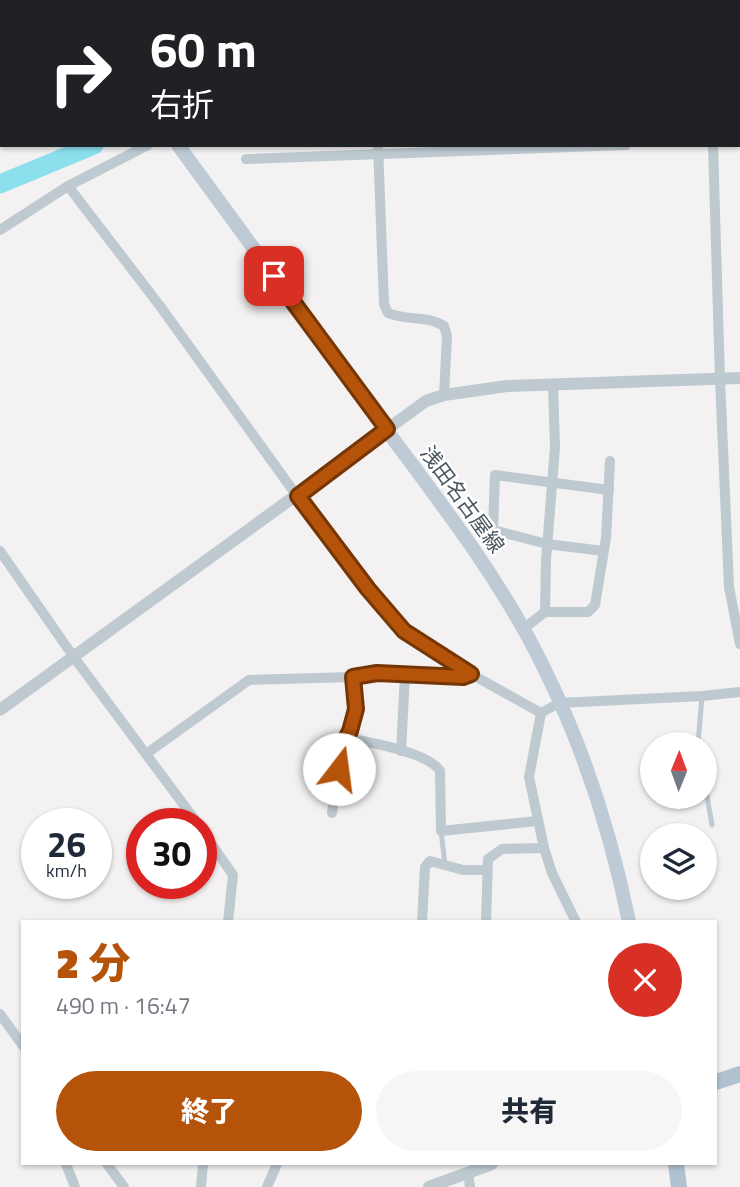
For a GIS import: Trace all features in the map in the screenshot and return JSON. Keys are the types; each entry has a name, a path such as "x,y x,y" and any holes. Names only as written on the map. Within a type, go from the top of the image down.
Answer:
{"main road":[{"name":"浅田名古屋線","path":"179,147 473,545 523,629 590,775 617,863 629,920"},
{"path":"717,1082 740,1074"},
{"path":"676,1165 679,1187"}],"street":[{"path":"0,230 68,186 144,147"},
{"path":"246,159 379,149 502,147"},
{"path":"713,147 729,587 737,640 740,644"},
{"path":"379,149 384,304 388,313 399,318 435,320 444,326 447,336 444,395"},
{"path":"68,186 160,306 368,589 404,631 471,674 541,713"},
{"path":"0,710 426,401 444,395 507,386 740,378"},
{"path":"545,612 547,544 555,447 553,385"},
{"path":"523,629 545,612 588,612 595,605 603,551 610,461"},
{"path":"603,551 547,544 493,530 495,475 608,490"},
{"path":"0,551 73,656 186,808"},
{"path":"146,754 249,680 353,677 377,673 463,677 471,674"},
{"path":"401,751 405,674"},
{"path":"332,813 342,747 356,709 353,677"},
{"path":"541,713 559,703 740,692"},
{"path":"541,713 529,777 552,873 575,920"},
{"path":"350,731 353,738 436,764 440,771 442,831 538,821"},
{"path":"486,920 488,859 497,851 544,848"},
{"path":"217,852 233,875 228,920"},
{"path":"422,920 425,867 430,861 463,870 487,870"},
{"path":"0,1014 21,1043"},
{"path":"66,1165 75,1187"},
{"path":"108,1165 124,1187"},
{"path":"201,1187 203,1165"},
{"path":"267,1187 277,1165"},
{"path":"429,1187 489,1165"},
{"path":"468,1172 470,1187"}],"lane":[{"path":"699,732 702,696"},
{"path":"442,831 444,864"}],"waterway":[{"path":"0,184 89,147"}],"route":[{"path":"274,276 387,429 298,496 368,589 404,631 471,674 463,677 377,673 353,677 356,709 342,747 339,769"}]}
